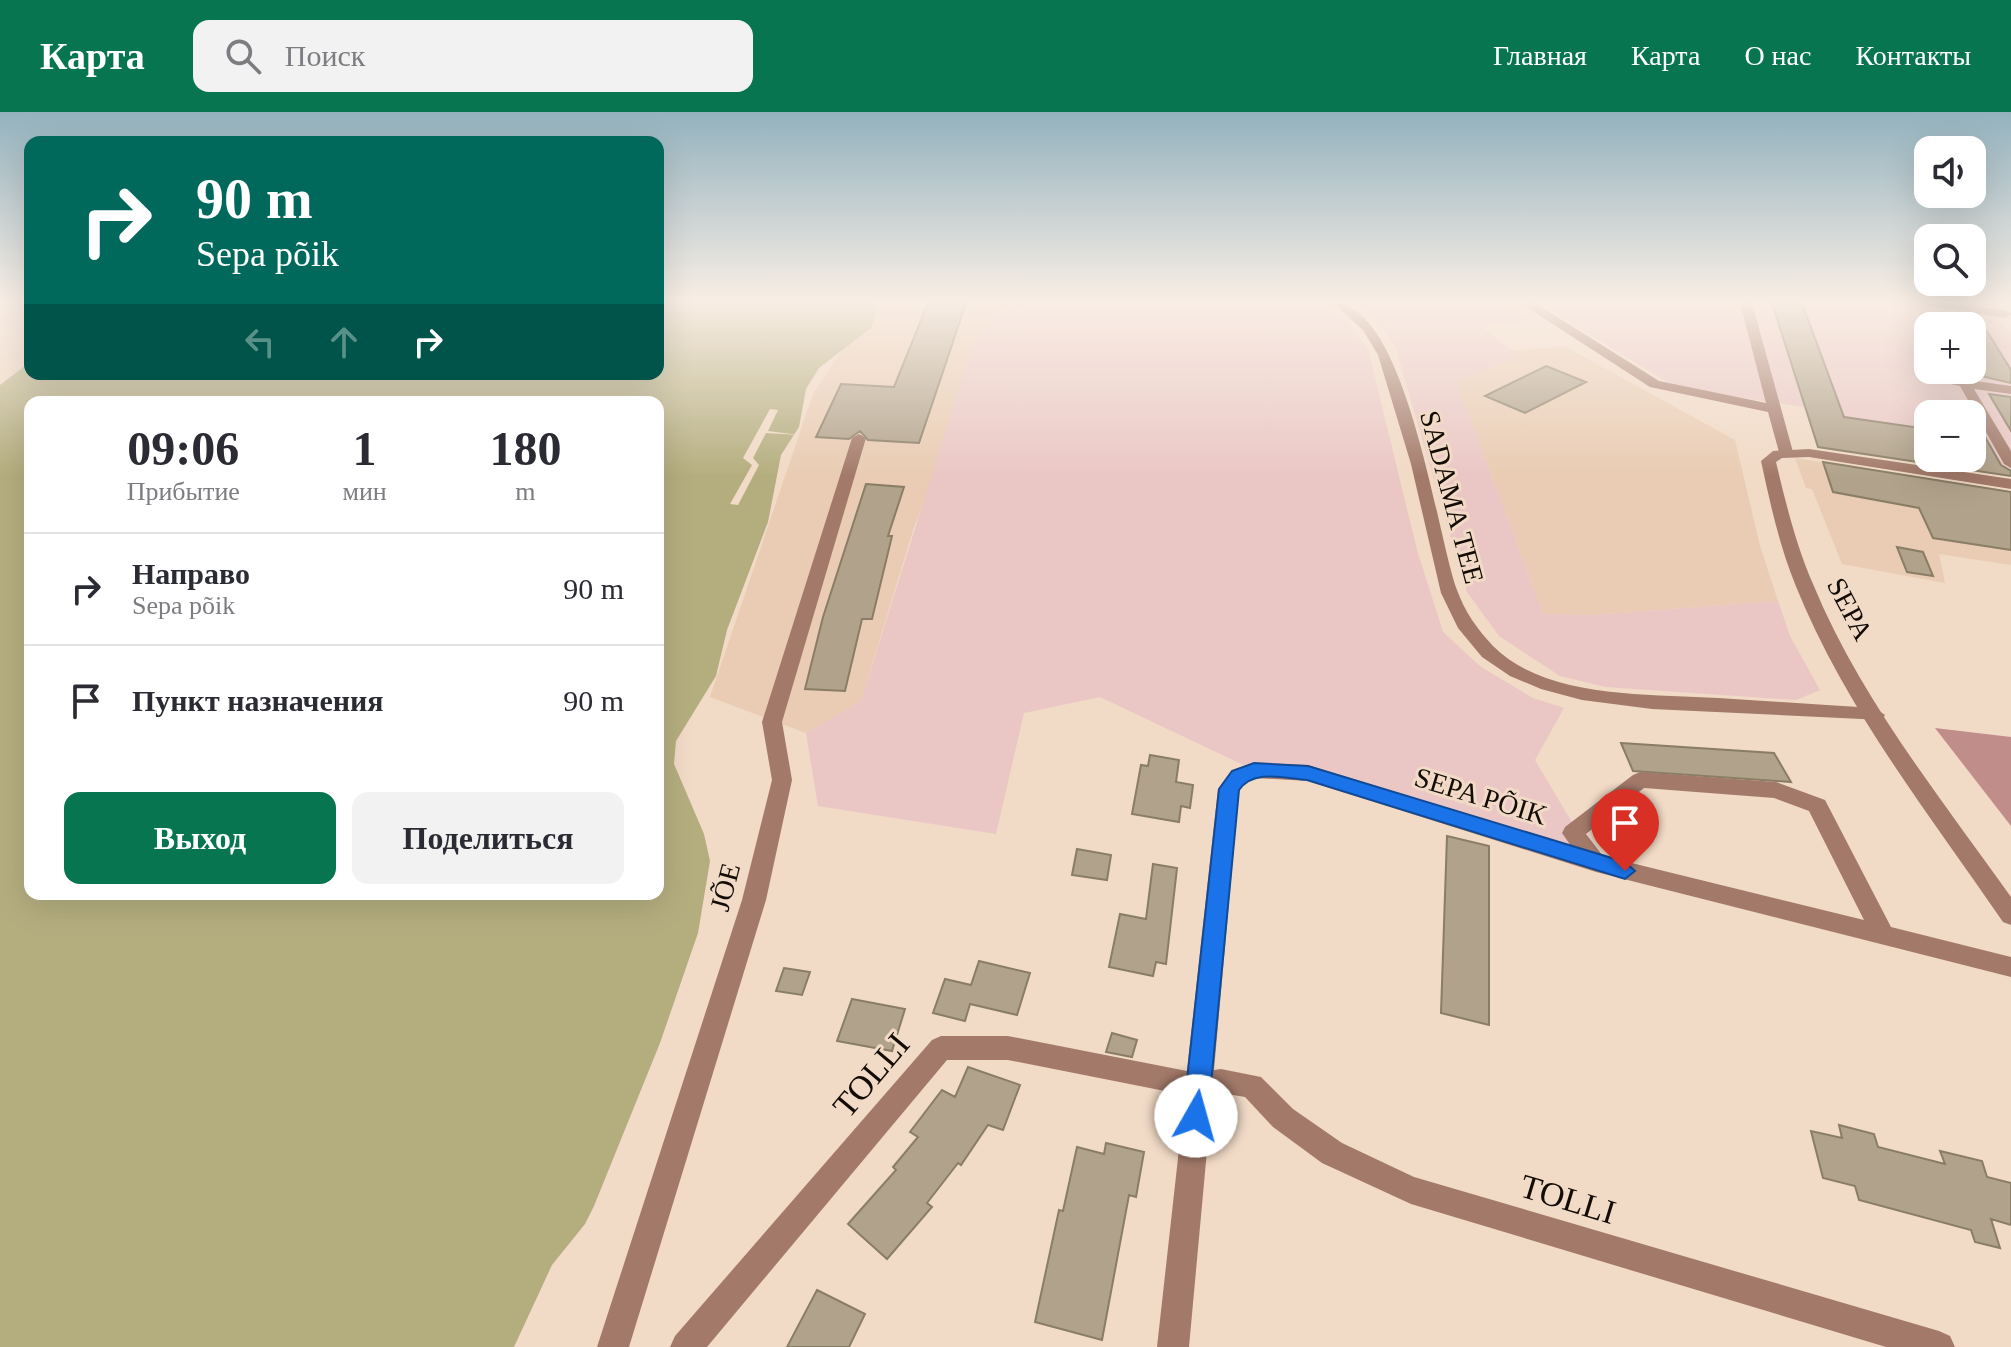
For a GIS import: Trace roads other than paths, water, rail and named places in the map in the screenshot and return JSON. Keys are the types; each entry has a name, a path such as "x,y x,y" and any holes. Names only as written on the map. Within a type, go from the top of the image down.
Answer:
{"street":[{"name":"SADAMA TEE","path":"1387,361 1422,479 1436,551 1454,602 1466,628 1491,653 1541,682 1591,696 1875,715"},
{"path":"1615,361 1655,384 1775,409"},
{"path":"1762,361 1786,452 2011,484"},
{"path":"1986,383 2011,390"},
{"path":"1965,384 2011,464"},
{"name":"JÕE","path":"613,1347 754,900 782,780 772,722 859,438"},
{"name":"SEPA","path":"1786,452 1768,461 1787,540 1806,596 1875,715 2011,915"},
{"name":"SEPA PÕIK","path":"1199,1086 1229,789 1239,775 1254,770 1308,773 1596,863 2011,967"},
{"path":"1596,863 1573,833 1640,780 1776,790 1817,806 1883,935"},
{"name":"TOLLI","path":"686,1347 941,1048 1008,1048 1199,1086 1221,1081 1252,1086 1283,1118 1332,1153 1411,1190 1939,1347"},
{"path":"1173,1347 1199,1086"}]}
